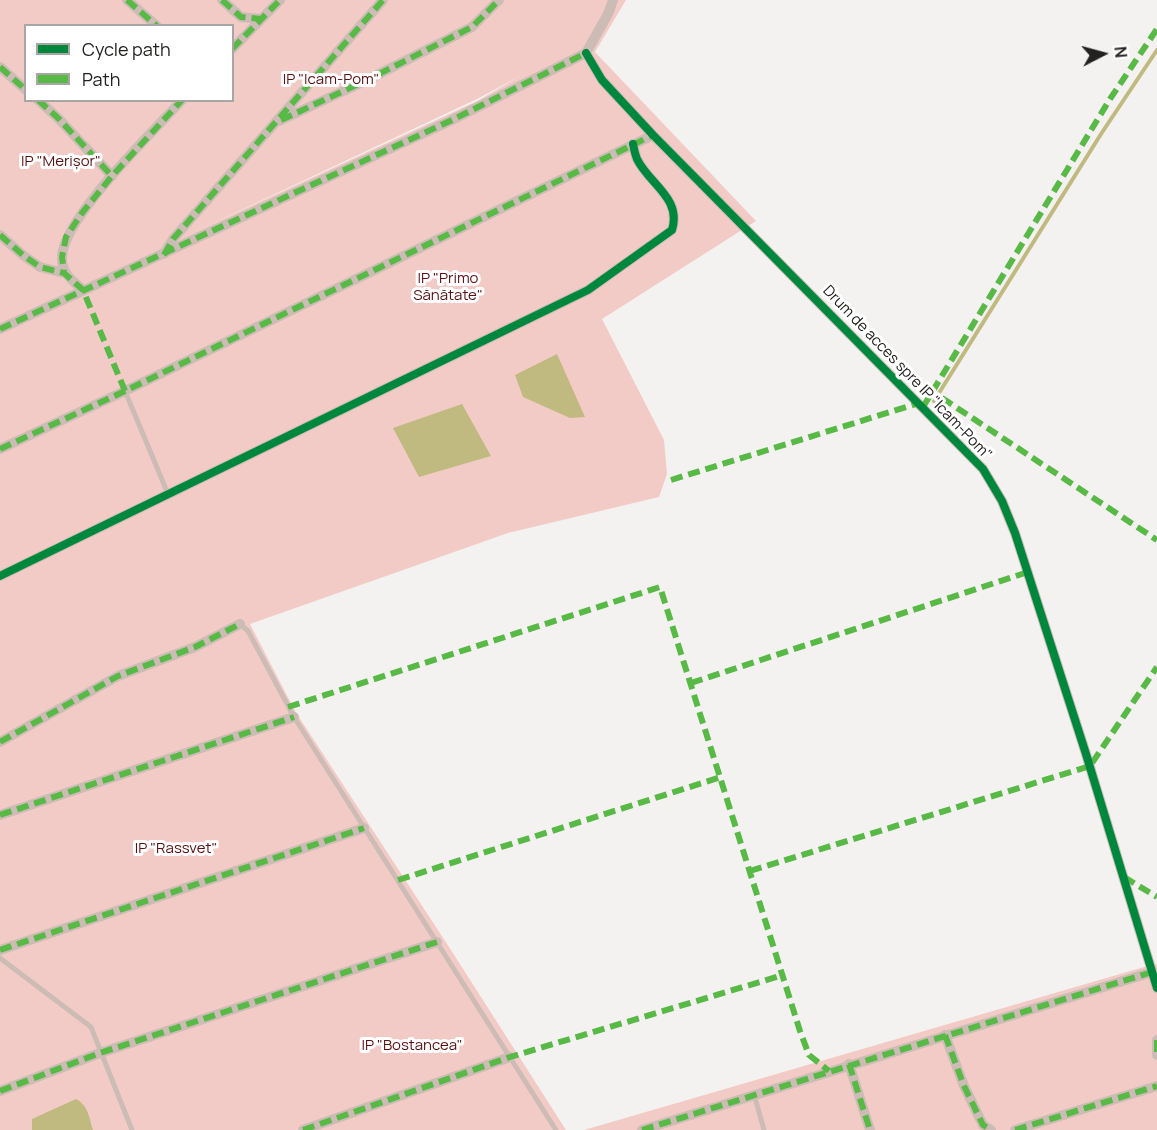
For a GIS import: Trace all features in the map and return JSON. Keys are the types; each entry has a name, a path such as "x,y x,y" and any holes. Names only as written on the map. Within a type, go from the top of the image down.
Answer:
{"street":[{"path":"127,0 155,24"},
{"path":"222,0 241,17 261,19"},
{"path":"234,47 280,0"},
{"path":"164,255 172,239 383,0"},
{"path":"276,123 472,27 499,0"},
{"path":"0,329 450,121 586,53 608,14 613,0"},
{"name":"Drum de acces spre IP \"Icam-Pom\"","path":"586,53 602,80 653,135 983,469 1002,501 1015,533 1086,754 1157,988"},
{"path":"0,67 24,88"},
{"path":"40,102 112,176"},
{"path":"64,273 62,257 66,237 82,213 112,176 180,102"},
{"path":"0,449 125,391 653,135"},
{"path":"0,576 588,290 672,230 676,219 674,208 637,159 633,144"},
{"path":"0,235 40,267 64,273 83,290"},
{"path":"0,742 118,675 195,647 240,624"},
{"path":"0,815 294,717"},
{"path":"0,950 364,828"},
{"path":"0,1091 100,1053 437,942"},
{"path":"642,1130 1152,972"},
{"path":"945,1035 964,1086 983,1125 991,1130"},
{"path":"1157,1040 1157,1055"},
{"path":"303,1130 510,1057"},
{"path":"849,1064 870,1130"},
{"path":"1015,1130 1157,1086"}],"lane":[{"path":"125,391 168,494"},
{"path":"240,624 248,631 294,717 556,1130"},
{"path":"0,958 91,1027 132,1130"},
{"path":"754,1094 764,1130"}],"green space":[{"path":"0,0 626,0 595,52 756,221 602,319 664,440 667,474 659,497 508,533 250,624 295,711 566,1130 0,1130","holes":["522,75 477,101 190,234 477,99"]},
{"path":"1157,964 1157,1130 584,1130 1144,967"}],"shaded area":[{"path":"557,354 585,417 570,418 523,397 515,375"},
{"path":"462,404 491,456 419,477 393,428"},
{"path":"76,1099 86,1109 93,1130 32,1130 32,1119"}],"waterway":[{"path":"934,401 1101,134 1157,50"}],"marked path":[{"path":"127,0 155,24"},
{"path":"222,0 241,17 261,19"},
{"path":"234,47 280,0"},
{"path":"164,255 173,239 383,0"},
{"path":"281,120 472,27 499,0"},
{"path":"923,407 1110,99 1157,29"},
{"path":"0,329 450,121 586,53"},
{"path":"0,67 24,88"},
{"path":"40,102 112,176"},
{"path":"125,391 83,290 64,273 62,257 66,237 82,213 112,176 180,102"},
{"path":"0,449 125,391 653,135"},
{"path":"0,235 40,267 64,273"},
{"path":"942,398 1157,540"},
{"path":"671,480 919,403"},
{"path":"691,683 1028,572"},
{"path":"288,707 660,587 800,1031 809,1055 829,1071"},
{"path":"0,742 118,676 195,647 240,624"},
{"path":"750,871 1090,766 1157,667"},
{"path":"0,815 294,717"},
{"path":"398,880 721,777"},
{"path":"0,950 364,828"},
{"path":"1124,877 1157,897"},
{"path":"0,1091 100,1053 437,942"},
{"path":"642,1130 1152,972"},
{"path":"303,1130 510,1057 783,975"},
{"path":"945,1035 964,1086 983,1125 991,1130"},
{"path":"1157,1040 1157,1055"},
{"path":"849,1064 870,1130"},
{"path":"1015,1130 1157,1086"}],"cycle path":[{"path":"586,53 602,80 653,135 983,469 1002,501 1015,533 1086,754 1157,988"},
{"path":"0,576 588,290 672,230 674,219 668,200 642,168 633,144"}],"park label":[{"name":"IP \"Icam-Pom\"","path":"331,80"},
{"name":"IP \"Merișor\"","path":"61,162"},
{"name":"IP \"Primo Sănătate\"","path":"448,288"},
{"name":"IP \"Rassvet\"","path":"176,849"},
{"name":"IP \"Bostancea\"","path":"412,1046"}]}
